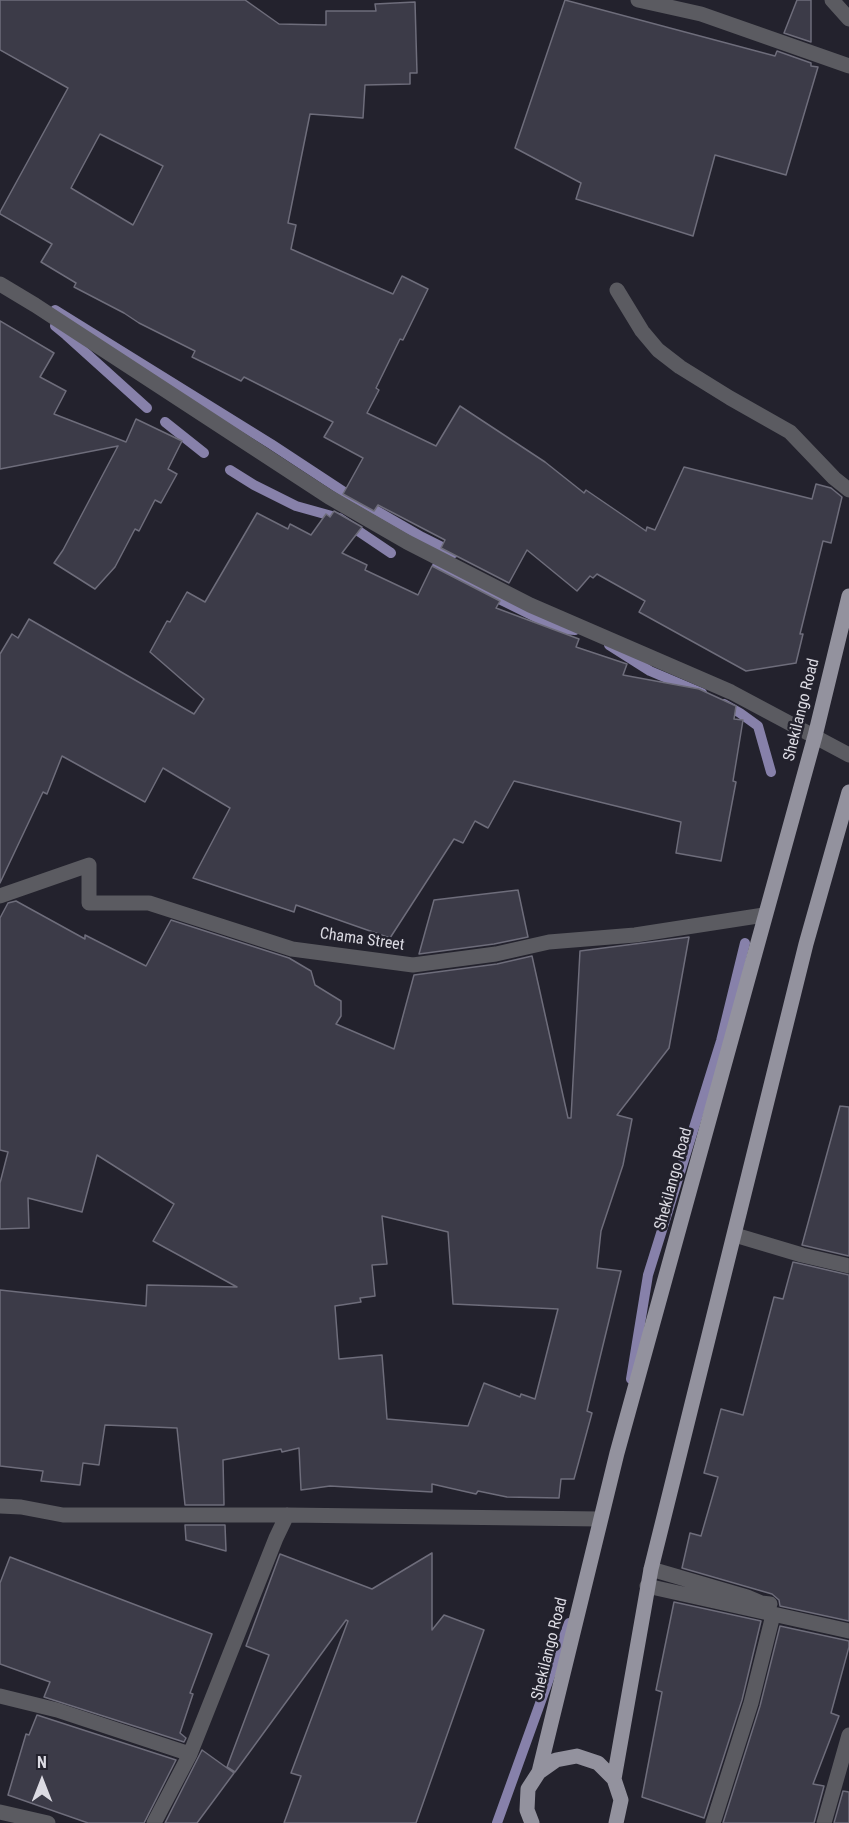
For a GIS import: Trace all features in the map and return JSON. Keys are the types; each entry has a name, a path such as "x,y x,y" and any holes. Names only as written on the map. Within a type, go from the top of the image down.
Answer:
{"main road":[{"name":"Shekilango Road","path":"527,1819 528,1790 539,1772 600,1519 815,736 849,596"},
{"path":"614,1779 651,1569 806,944 849,792"},
{"path":"539,1772 556,1760 577,1756 598,1763 614,1779 621,1800 617,1823"}],"street":[{"path":"638,0 701,14 849,66"},
{"path":"832,0 849,19"},
{"path":"0,284 329,497 407,542 530,605 731,692 849,755"},
{"path":"617,290 642,331 658,350 680,367 790,432 849,490"},
{"name":"Chama Street","path":"0,896 89,865 89,903 149,903 292,949 413,965 496,954 549,942 635,935 764,915"},
{"path":"735,1235 849,1266"},
{"path":"0,1506 21,1507 63,1515 600,1519"},
{"path":"154,1823 190,1754 287,1515"},
{"path":"651,1569 761,1603 849,1622"},
{"path":"647,1586 849,1631"},
{"path":"714,1823 751,1703 773,1615"},
{"path":"0,1696 57,1710 190,1754"},
{"path":"824,1823 849,1735"},
{"path":"0,1812 48,1823"}],"building":[{"path":"0,0 245,0 279,24 326,25 326,11 376,11 375,4 415,2 417,73 410,73 410,84 365,85 363,118 310,114 288,223 296,225 291,249 393,294 402,276 428,289 403,340 400,339 376,388 379,390 367,413 436,446 460,406 545,462 584,493 586,490 646,531 647,527 655,530 684,467 812,499 816,484 831,488 842,497 831,543 823,541 800,634 803,634 796,663 746,671 639,612 645,601 597,574 593,578 590,576 577,591 527,550 509,583 441,548 445,540 378,505 374,511 343,494 363,458 324,437 333,422 244,377 241,381 192,357 195,351 74,287 76,283 41,262 52,244 0,212 68,88 0,50","holes":["100,134 163,166 133,225 71,188"]},
{"path":"565,0 775,56 777,51 818,67 786,175 715,155 693,236 576,199 581,183 515,148"},
{"path":"797,0 811,0 811,42 784,33"},
{"path":"0,321 54,353 40,377 66,391 54,414 126,442 136,419 182,441 168,469 177,474 161,503 155,500 139,531 135,529 115,567 95,589 54,563 118,446 0,469"},
{"path":"334,511 362,527 342,553 367,565 365,570 418,595 432,566 500,601 496,608 579,639 576,647 627,664 623,675 699,689 736,706 734,719 743,720 733,781 736,782 721,861 676,853 681,822 514,781 488,828 475,821 463,843 454,839 390,938 296,905 294,912 193,878 230,808 163,768 145,802 62,756 47,794 43,792 0,883 0,654 12,634 18,638 29,619 194,714 204,699 150,652 167,621 170,622 187,592 205,602 257,513 288,529 290,524 311,535 326,514 330,517"},
{"path":"518,890 528,937 419,954 434,900"},
{"path":"16,901 85,939 85,935 146,966 171,920 289,958 311,971 315,985 341,1001 341,1016 336,1024 394,1049 414,975 497,964 532,956 568,1118 571,1118 580,951 689,937 669,1048 617,1115 632,1119 623,1165 601,1231 597,1268 621,1271 587,1411 592,1413 574,1479 561,1479 559,1498 507,1497 478,1491 476,1494 432,1484 432,1492 330,1486 301,1490 299,1448 282,1452 281,1449 223,1460 224,1505 185,1505 177,1428 105,1425 99,1465 83,1463 80,1485 41,1481 43,1471 0,1466 0,1290 146,1306 147,1285 237,1287 153,1241 174,1204 97,1155 82,1212 28,1198 29,1228 0,1229 0,1183 8,1152 0,1150 0,918 8,903","holes":["382,1216 448,1232 453,1304 558,1309 535,1399 521,1394 520,1397 484,1383 468,1426 387,1419 382,1355 339,1359 335,1306 361,1302 360,1298 375,1296 372,1265 387,1264"]},
{"path":"840,1106 849,1107 849,1256 802,1245"},
{"path":"793,1262 849,1275 849,1621 780,1606 779,1600 772,1594 682,1568 690,1533 701,1536 718,1477 704,1473 721,1409 743,1415 774,1297 783,1299"},
{"path":"185,1525 225,1525 226,1551 186,1540"},
{"path":"432,1553 432,1630 444,1615 484,1630 416,1823 284,1823 301,1776 291,1773 348,1621 346,1620 235,1772 227,1767 269,1655 246,1646 280,1554 372,1589"},
{"path":"10,1557 212,1634 190,1693 193,1694 180,1733 186,1738 184,1742 44,1697 50,1682 0,1664 0,1583"},
{"path":"674,1602 761,1621 742,1700 704,1818 642,1797 662,1692 656,1690"},
{"path":"780,1626 849,1641 831,1713 839,1716 813,1784 824,1786 814,1823 723,1823 760,1706"},
{"path":"37,1715 176,1760 144,1823 88,1823 8,1795 26,1734 29,1735"},
{"path":"202,1750 234,1773 197,1823 165,1823"},
{"path":"843,1791 849,1792 849,1823 834,1823"}],"waterway":[{"path":"55,310 344,492 454,553"},
{"path":"55,326 147,408"},
{"path":"165,422 204,453"},
{"path":"230,470 296,506 339,518 391,553"},
{"path":"437,566 560,629 575,630"},
{"path":"609,645 650,671 702,693"},
{"path":"724,704 758,726 771,772"},
{"path":"631,1379 648,1275 721,1041 745,943"},
{"path":"497,1823 569,1623"}]}
